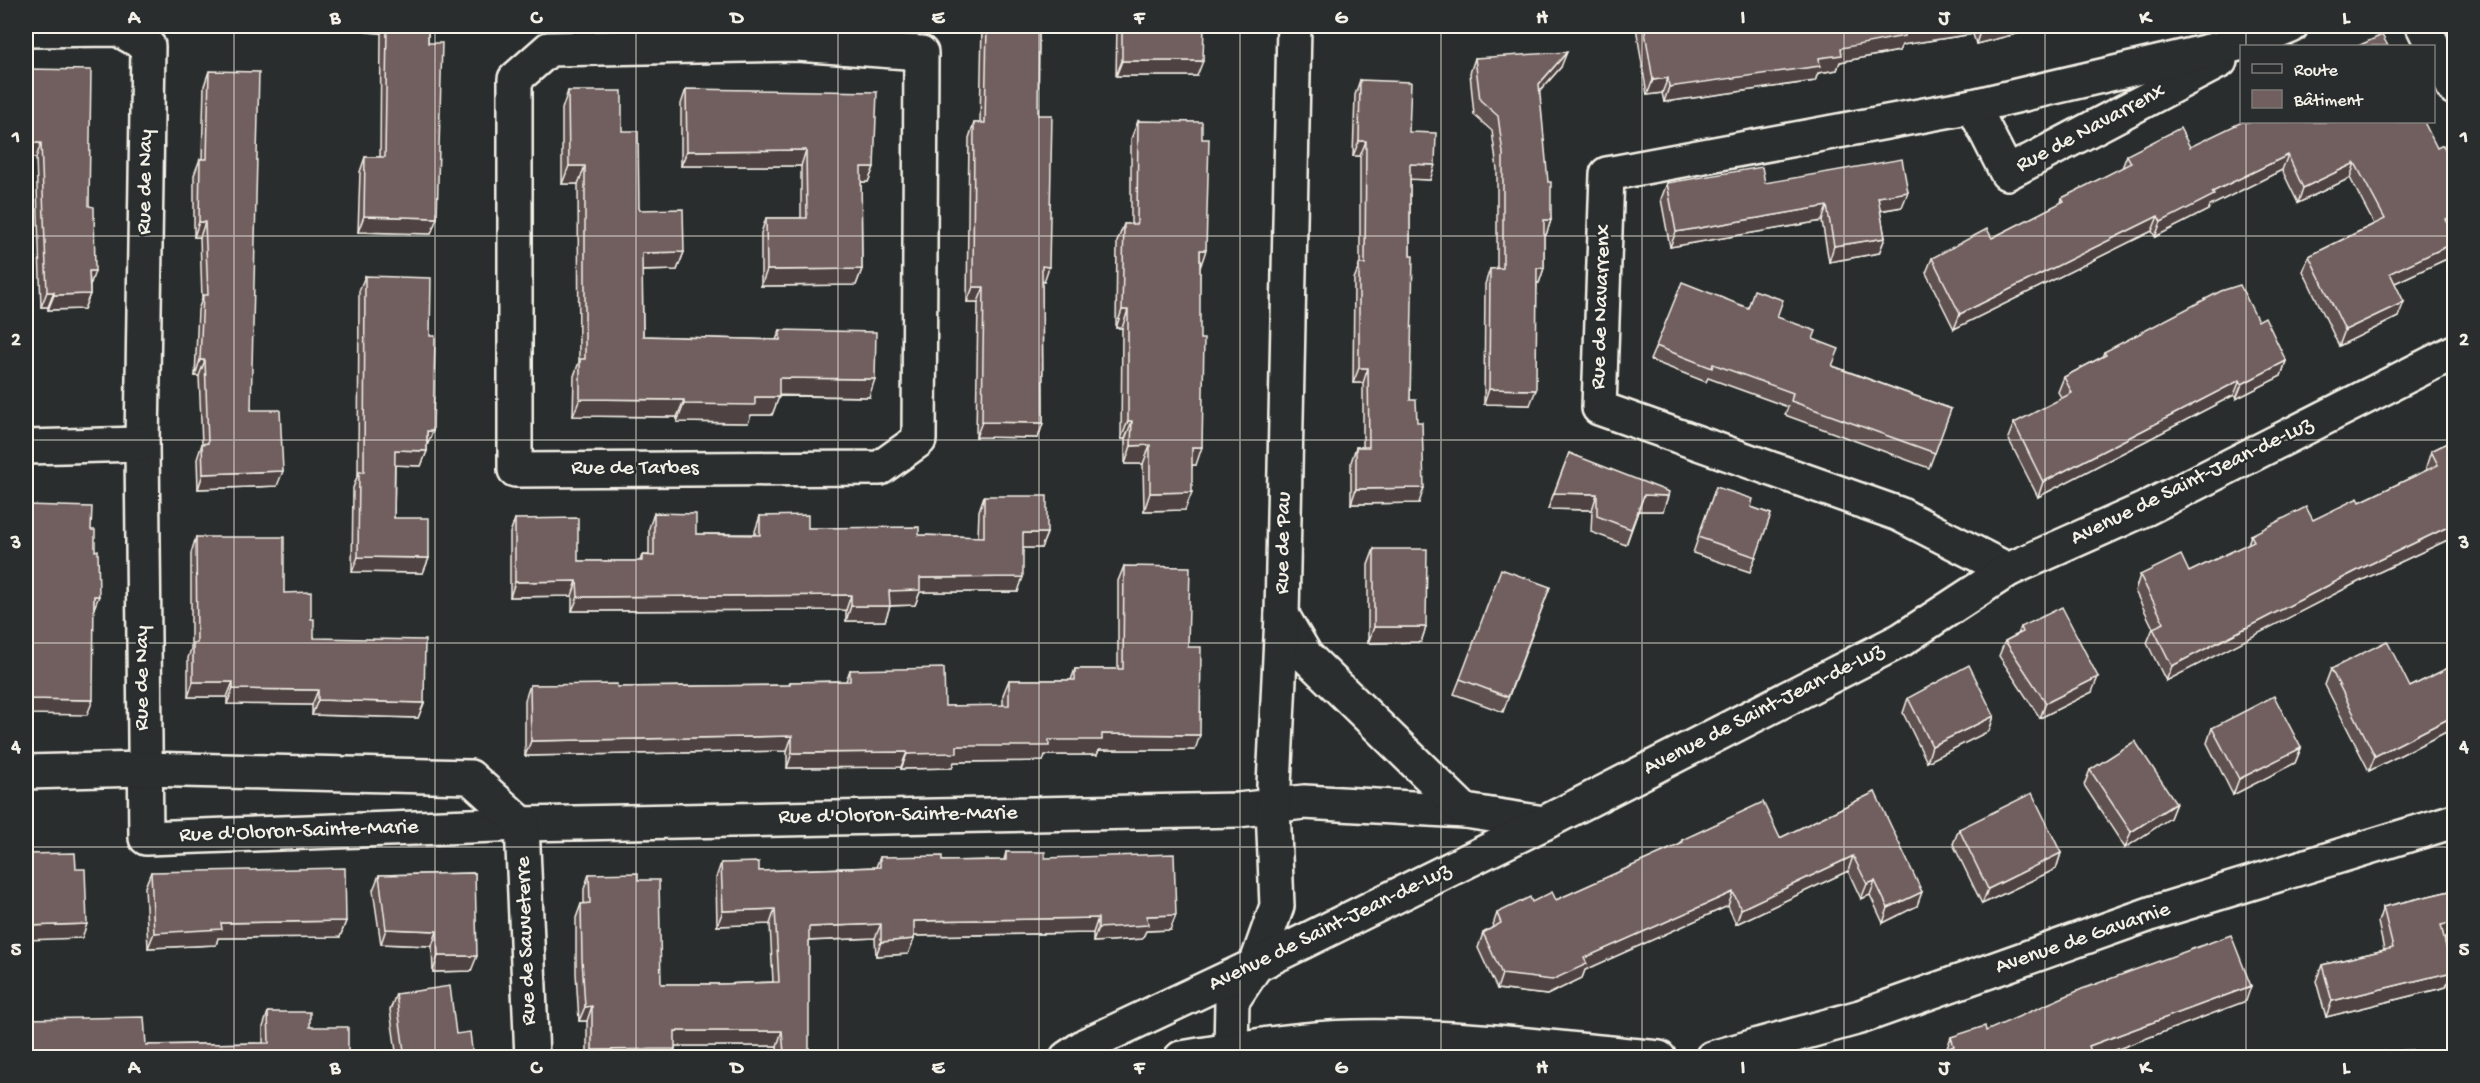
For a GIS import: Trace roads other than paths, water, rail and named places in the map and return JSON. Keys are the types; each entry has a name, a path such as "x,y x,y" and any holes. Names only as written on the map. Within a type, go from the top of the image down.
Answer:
{"street":[{"name":"Rue de Pau","path":"1231,1050 1232,1001 1256,965 1277,906 1274,807 1282,615 1294,26"},
{"name":"Rue de Navarrenx","path":"2249,45 2291,26"},
{"path":"2423,26 2432,45"},
{"name":"Rue de Nay","path":"26,30 118,29 148,46 142,444 143,769"},
{"name":"Rue de Tarbes","path":"796,35 921,53 919,440 880,468 515,470 515,79 549,49 796,35"},
{"name":"Rue de Navarrenx","path":"2008,570 1899,514 1599,408 1607,174 1973,106 2240,47"},
{"name":"Rue de Navarrenx","path":"1973,106 2007,173 2240,50"},
{"path":"2435,50 2454,88"},
{"name":"Avenue de Saint-Jean-de-Luz","path":"1067,1058 1086,1045 1256,965 1544,823 1901,640 2008,570 2145,509 2454,352"},
{"path":"26,447 142,444"},
{"path":"1282,615 1306,656 1465,810"},
{"path":"26,772 143,769 470,777 522,824"},
{"name":"Rue d'Oloron-Sainte-Marie","path":"143,769 146,838 522,824 1274,807 1304,802 1465,810 1544,823"},
{"name":"Avenue de Gavarnie","path":"1712,1058 1860,1017 2153,913 2454,821"},
{"name":"Rue de Sauveterre","path":"522,824 532,1058"},
{"path":"1181,1058 1231,1050 1352,1037 1446,1038 1659,1058"}]}
